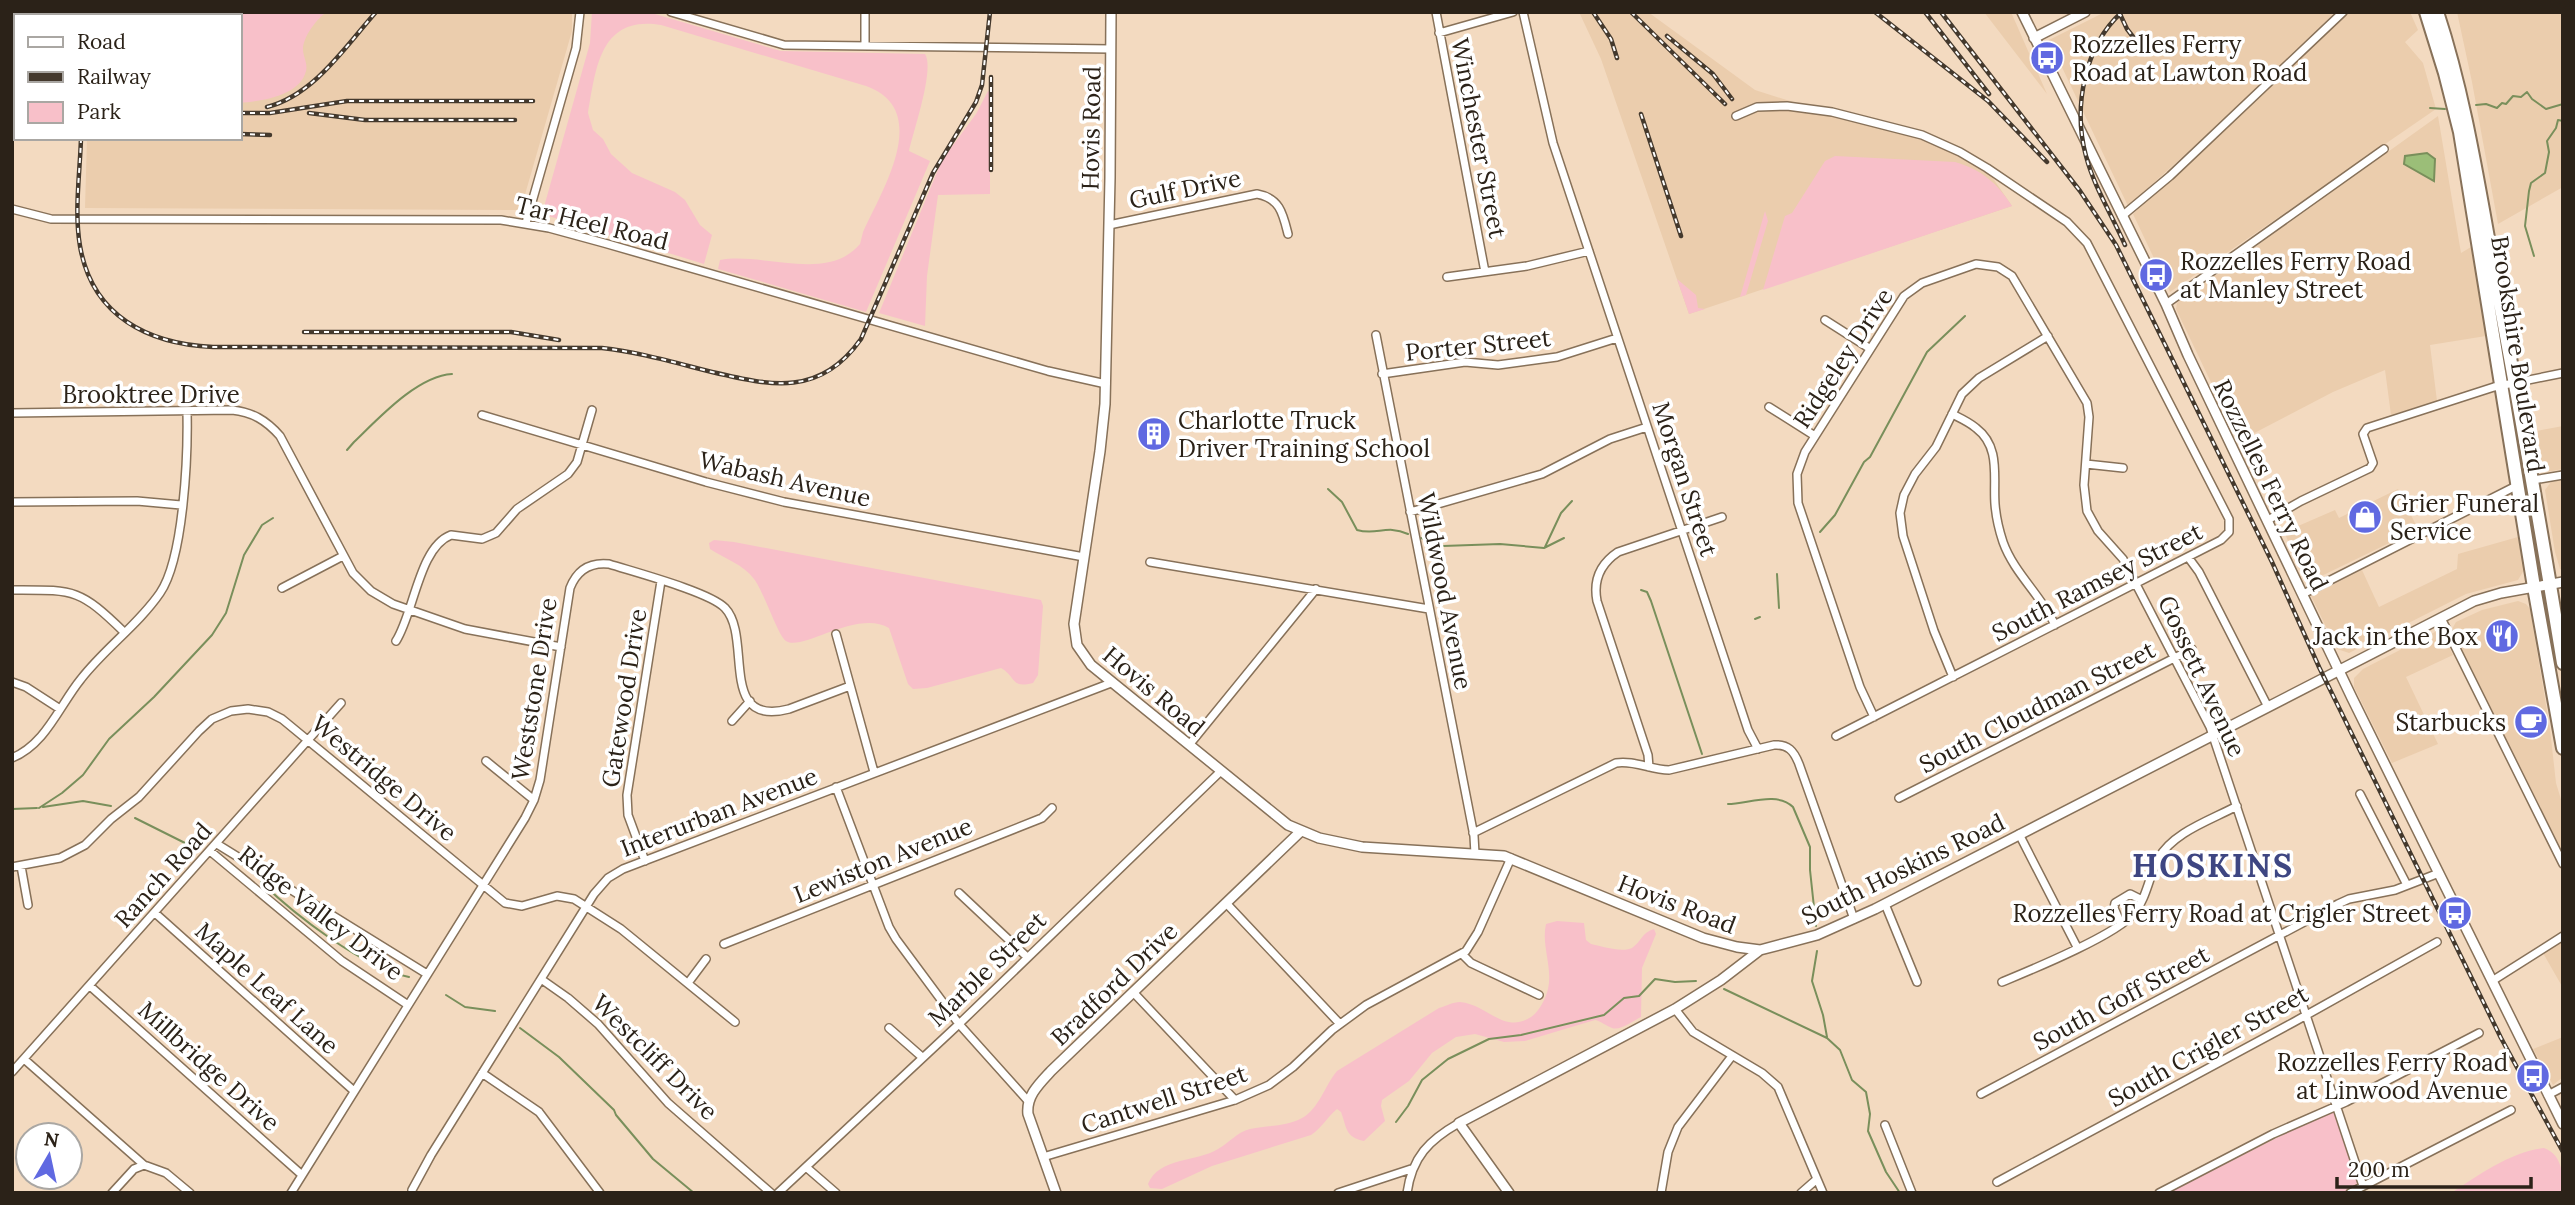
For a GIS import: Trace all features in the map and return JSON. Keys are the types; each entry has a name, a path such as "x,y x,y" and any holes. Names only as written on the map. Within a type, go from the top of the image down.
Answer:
{"highway":[{"name":"Brookshire Boulevard","path":"2426,12 2460,132 2509,384 2556,583 2563,663"},
{"name":"Brookshire Boulevard","path":"2437,12 2468,127 2509,384 2518,485 2563,748"}],"street":[{"path":"526,223 576,48 580,12"},
{"path":"671,12 776,44 1111,49"},
{"path":"865,12 865,46"},
{"name":"Hovis Road","path":"1111,12 1106,384 1100,451 1074,624 1076,640 1083,657 1111,683 1300,832 1362,847 1511,858 1703,938 1760,950"},
{"name":"Winchester Street","path":"1436,12 1485,272"},
{"path":"1439,33 1513,12"},
{"name":"Morgan Street","path":"1523,12 1553,143 1748,730 1758,749"},
{"name":"Rozzelles Ferry Road","path":"2022,12 2166,304 2339,670 2563,1124"},
{"path":"2034,38 2085,12"},
{"path":"2122,216 2170,176 2343,12"},
{"name":"South Ramsey Street","path":"1739,114 1753,108 1774,106 1809,108 1922,135 1969,157 2074,228 2087,243 2229,519 2229,532 2224,538 1836,736"},
{"path":"2166,304 2384,149"},
{"name":"Gulf Drive","path":"1109,225 1257,194 1271,198 1279,205 1288,234"},
{"name":"Tar Heel Road","path":"12,209 51,219 489,220 526,223 1048,371 1106,384"},
{"path":"1447,277 1527,266 1589,251"},
{"name":"Ridgeley Drive","path":"1874,718 1860,687 1798,503 1796,486 1799,468 1815,436 1869,348 1900,300 1928,280 1983,264 1998,267 2012,276 2087,403 2089,417 2084,496 2087,511 2098,531 2123,559 2137,583"},
{"path":"1825,320 1869,348"},
{"name":"Wildwood Avenue","path":"1376,335 1475,854"},
{"path":"1953,677 1934,631 1903,536 1900,513 1909,484 1936,447 1962,394 1971,384 2048,336"},
{"name":"Porter Street","path":"1382,374 1465,362 1497,365 1556,357 1617,338"},
{"path":"2268,520 2370,468 2373,463 2364,430 2509,384 2563,373"},
{"path":"1769,407 1815,436"},
{"path":"396,641 437,542 451,534 479,539 496,533 517,509 568,474 575,467 592,410"},
{"path":"12,758 37,741 79,680 158,596 168,579 174,562 188,446 187,411"},
{"name":"Brooktree Drive","path":"12,413 242,411 259,418 279,436 353,573 371,591 410,611 465,629 561,647"},
{"path":"1952,414 1976,427 1991,447 1995,462 1995,502 2003,542 2013,562 2046,606 2055,625"},
{"name":"Wabash Avenue","path":"482,415 784,502 1084,556"},
{"path":"1410,512 1542,474 1610,439 1647,427"},
{"path":"2086,464 2123,468"},
{"path":"2533,480 2563,475"},
{"path":"2303,594 2518,485"},
{"path":"12,502 137,501 181,505"},
{"path":"1649,767 1648,755 1597,601 1596,583 1601,568 1614,554 1722,517"},
{"path":"282,588 343,556"},
{"path":"2188,557 2199,572 2268,708"},
{"path":"1150,562 1429,609"},
{"name":"Weststone Drive","path":"291,1193 484,885 534,800 540,780 570,588 582,570 597,563 609,564 715,600 731,616 738,637 739,678 750,701"},
{"name":"Gatewood Drive","path":"645,861 628,816 627,795 661,581"},
{"name":"Gossett Avenue","path":"2137,583 2213,735 2363,1186"},
{"name":"South Hoskins Road","path":"1411,1169 1427,1147 1459,1123 1675,1009 1721,980 1760,950 1817,934 1885,904 2483,598 2556,583"},
{"path":"1189,745 1316,589"},
{"path":"12,590 60,590 73,593 93,602 124,632"},
{"path":"2441,618 2563,864"},
{"path":"836,634 874,772"},
{"name":"South Cloudman Street","path":"1899,798 2192,649"},
{"path":"12,682 26,687 60,709"},
{"name":"Interurban Avenue","path":"412,1190 541,979 608,878 623,869 1111,683"},
{"path":"732,721 750,701 765,710 781,711 850,686"},
{"name":"Ranch Road","path":"12,1072 341,703"},
{"name":"Westridge Drive","path":"17,867 60,858 85,845 111,819 139,797 205,725 223,713 248,709 268,712 282,719 506,903 516,907 557,896 574,899 621,929 735,1021"},
{"path":"1473,833 1612,764 1624,761 1664,770 1780,744 1795,754 1854,919"},
{"path":"486,761 534,800"},
{"name":"Marble Street","path":"778,1193 959,1024 1026,956 1221,771"},
{"path":"836,787 896,939 959,1024 1028,1101 1028,1114 1056,1193"},
{"path":"2360,794 2407,885"},
{"path":"2002,982 2121,924 2135,913 2165,848 2187,832 2237,806"},
{"name":"Lewiston Avenue","path":"724,944 1042,818 1052,808"},
{"name":"Bradford Drive","path":"1028,1101 1051,1071 1300,832"},
{"path":"2019,834 2077,947"},
{"name":"Ridge Valley Drive","path":"217,844 427,974"},
{"name":"Ridge Valley Drive","path":"210,851 342,961 408,1004"},
{"path":"1511,858 1478,932 1462,954 1471,963 1539,995"},
{"path":"17,867 28,905"},
{"name":"South Goff Street","path":"1981,1094 2349,900 2407,885 2439,873"},
{"path":"960,893 1026,956"},
{"path":"2121,924 2114,908 2115,903 2130,894 2142,900"},
{"path":"1226,903 1340,1024"},
{"path":"1885,904 1917,982"},
{"name":"Maple Leaf Lane","path":"155,914 355,1091"},
{"path":"2492,981 2563,936"},
{"name":"South Crigler Street","path":"1997,1182 2437,942"},
{"name":"Cantwell Street","path":"1043,1157 1235,1100 1269,1085 1282,1077 1340,1024 1388,992 1462,954"},
{"path":"688,983 706,959"},
{"name":"Westcliff Drive","path":"541,979 598,1024 668,1104 771,1193"},
{"name":"Millbridge Drive","path":"90,986 302,1174"},
{"path":"1133,992 1235,1100"},
{"path":"1675,1009 1693,1032 1762,1073 1778,1087 1823,1193"},
{"path":"889,1028 922,1058"},
{"path":"2159,1193 2273,1134 2346,1102 2479,1033"},
{"path":"1661,1193 1668,1152 1678,1127 1732,1056"},
{"path":"24,1059 144,1165 166,1173 190,1193"},
{"path":"482,1073 539,1112 600,1193"},
{"path":"2548,1095 2563,1087"},
{"path":"2350,1193 2511,1110"},
{"path":"1459,1123 1509,1193"},
{"path":"1885,1125 1912,1193"},
{"path":"112,1193 134,1169 144,1165"},
{"path":"806,1167 835,1193"},
{"path":"1338,1193 1411,1169 1407,1193"},
{"path":"1801,1193 1817,1179"}],"shaded area":[{"path":"131,12 572,12 572,31 522,205 517,210 85,208 87,140 242,140 242,14"},
{"path":"1579,12 1648,12 1755,90 1856,122 1911,135 1955,153 1990,174 2012,206 1689,314 1601,59"},
{"path":"1984,12 2011,12 2047,94"},
{"path":"2105,12 2335,12 2242,103 2128,206 2049,40"},
{"path":"2346,12 2410,12 2418,30 2405,42 2423,63 2436,109 2170,292 2133,214"},
{"path":"2457,12 2563,12 2563,187 2498,224 2472,82"},
{"path":"2438,116 2461,253 2471,247 2486,336 2430,345 2437,401 2391,415 2385,370 2333,392 2239,441 2176,309 2177,303"},
{"path":"2427,153 2435,159 2434,181 2404,164 2405,156"},
{"path":"2563,426 2563,469 2546,472 2539,470 2531,432"},
{"path":"2563,480 2563,571 2555,552 2545,490 2551,482"},
{"path":"2398,489 2418,529 2307,583 2284,532 2335,510 2339,518"},
{"path":"2518,537 2524,570 2518,580 2466,594 2349,653 2337,649 2311,596 2362,570 2379,607 2457,569 2458,554"},
{"path":"2518,601 2530,609 2556,783 2563,806 2563,853 2452,629 2456,622 2482,610"},
{"path":"2435,632 2443,635 2453,655 2406,677 2438,744 2392,763 2354,687 2354,678 2363,669"},
{"path":"2563,941 2563,988 2543,953"},
{"path":"2563,1037 2563,1077 2553,1085 2533,1049"}],"green space":[{"path":"327,12 315,23 305,39 303,49 306,71 296,86 279,96 242,103 242,14 97,14"},
{"path":"592,12 648,12 781,51 925,54 925,86 909,151 930,161 866,312 718,269 720,260 794,264 830,262 846,256 860,244 890,174 900,132 896,113 886,97 866,86 661,25 641,24 625,28 613,37 599,63 588,113 593,130 603,139 611,154 632,173 675,192 685,200 700,225 712,235 704,264 542,214 590,43"},
{"path":"988,91 990,194 938,195 927,276 925,326 879,313 942,160 976,114"},
{"path":"1835,156 1955,162 1988,178 2012,206 1763,290 1785,216 1792,213 1825,161"},
{"path":"1765,211 1768,221 1746,295 1740,297"},
{"path":"1677,279 1696,295 1698,308 1705,309 1689,314"},
{"path":"714,540 1041,600 1043,606 1038,675 1033,683 1021,684 1001,668 927,688 913,689 908,684 889,628 862,624 804,641 786,641 754,579 739,566 710,549 709,543"},
{"path":"1557,921 1584,923 1586,940 1591,944 1617,949 1632,948 1647,932 1654,929 1656,934 1642,968 1641,1017 1616,1029 1595,1020 1525,1041 1504,1042 1475,1034 1456,1037 1432,1053 1409,1081 1382,1100 1385,1121 1364,1141 1350,1134 1341,1112 1337,1109 1311,1135 1212,1166 1162,1189 1150,1188 1148,1184 1153,1175 1169,1164 1209,1153 1245,1130 1302,1118 1313,1109 1337,1071 1439,1008 1460,1002 1512,1023 1531,1017 1542,1004 1548,989 1546,924"},
{"path":"2334,1109 2361,1193 2168,1193"},
{"path":"2544,1148 2558,1161 2563,1193 2451,1193 2507,1159"}],"waterway":[{"path":"2476,105 2486,104 2497,108 2502,103 2506,104 2513,96 2521,97 2527,92 2546,109 2563,104"},
{"path":"2430,108 2445,109"},
{"path":"2534,256 2525,226 2529,191 2531,183 2545,173 2549,152 2547,141 2558,120 2563,121"},
{"path":"1820,532 1835,515 1864,462 1870,457 1927,352 1965,316"},
{"path":"347,450 386,411 412,390 425,382 452,374"},
{"path":"1328,489 1342,502 1357,530 1394,530 1408,534"},
{"path":"1545,547 1561,513 1572,501"},
{"path":"39,808 83,775 109,739 154,697 212,635 226,613 244,555 262,525 273,518"},
{"path":"1421,538 1443,546 1500,544 1544,548 1564,538"},
{"path":"1777,574 1779,608"},
{"path":"1641,590 1647,592 1651,601 1702,754"},
{"path":"1755,619 1760,617"},
{"path":"1728,804 1770,799 1786,802 1793,807 1810,847 1816,926"},
{"path":"43,807 83,801 111,806"},
{"path":"12,809 37,808"},
{"path":"135,818 195,848"},
{"path":"261,882 330,939 371,963 409,977"},
{"path":"1817,951 1812,981 1827,1037"},
{"path":"1396,1122 1422,1080 1448,1059 1489,1039 1521,1035 1604,1015 1624,998 1639,996 1655,979 1696,981"},
{"path":"1724,989 1827,1038 1840,1050 1852,1080 1866,1092 1870,1114 1868,1131 1886,1172 1900,1193"},
{"path":"446,995 465,1007 495,1011"},
{"path":"520,1028 559,1057 614,1110 653,1159 694,1193"}],"railway":[{"path":"267,107 284,101 314,81 376,12"},
{"path":"81,140 77,219 86,270 110,308 127,322 166,340 213,347 602,348 755,381 794,382 812,379 829,371 845,358 861,339 933,173 976,102 982,85 990,12"},
{"path":"1593,12 1611,39 1617,58"},
{"path":"1631,12 1725,104"},
{"path":"1875,12 1988,101 2047,162"},
{"path":"1925,12 1989,94"},
{"path":"1941,12 2080,191 2116,245 2501,1038 2563,1152"},
{"path":"2119,12 2127,29 2144,51"},
{"path":"2122,12 2109,26 2090,60 2081,118 2089,167 2125,245"},
{"path":"1667,36 1713,74 1732,99"},
{"path":"991,77 991,170"},
{"path":"242,113 270,113 347,101 533,101"},
{"path":"309,113 365,120 515,120"},
{"path":"1641,114 1681,236"},
{"path":"242,134 270,135"},
{"path":"304,332 511,332 559,340"}],"place":[{"name":"Rozzelles Ferry Road at Lawton Road","path":"2047,58"},
{"name":"Rozzelles Ferry Road at Manley Street","path":"2156,275"},
{"name":"Charlotte Truck Driver Training School","path":"1154,434"},
{"name":"Grier Funeral Service","path":"2365,517"},
{"name":"Jack in the Box","path":"2502,636"},
{"name":"Starbucks","path":"2531,722"},
{"name":"Rozzelles Ferry Road at Crigler Street","path":"2455,913"},
{"name":"Rozzelles Ferry Road at Linwood Avenue","path":"2533,1076"}],"district":[{"name":"HOSKINS","path":"2213,865"}]}
